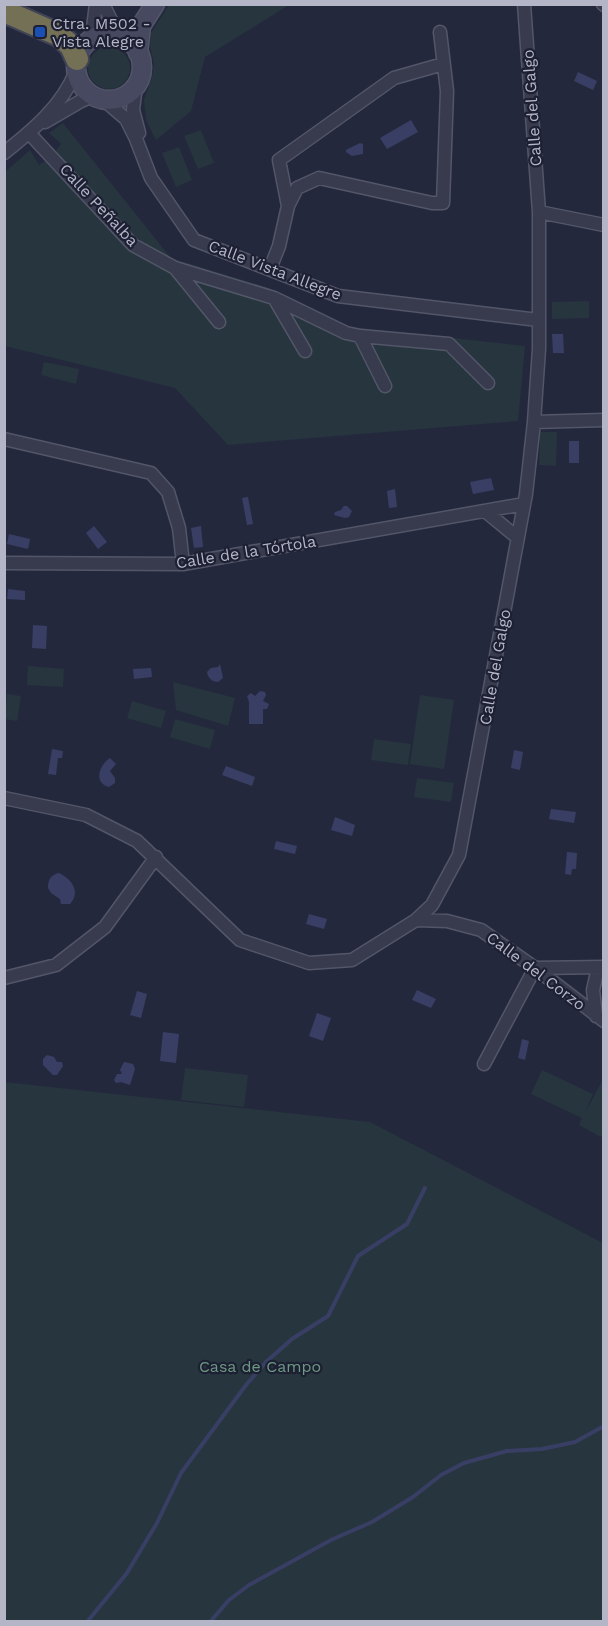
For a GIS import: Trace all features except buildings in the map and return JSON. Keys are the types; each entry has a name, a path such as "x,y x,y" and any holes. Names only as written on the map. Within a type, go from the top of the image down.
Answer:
{"highway":[{"path":"4,11 59,35 80,57"}],"main road":[{"path":"138,53 129,42 119,36 100,35 80,57 80,84 99,98 120,98 136,85 141,69 138,53 141,26 155,4"}],"street":[{"path":"29,133 57,104 72,81 93,28 96,4"},
{"path":"103,4 119,36"},
{"name":"Calle del Galgo","path":"416,920 432,905 459,855 524,504 534,422 539,349 539,212 524,4"},
{"path":"270,269 279,246 288,206 297,188 319,178 432,203 443,203 447,92 440,32"},
{"path":"288,206 279,160 394,78 443,64"},
{"name":"Calle Vista Allegre","path":"136,85 133,110 151,178"},
{"path":"4,153 70,106 99,98"},
{"name":"Calle Vista Allegre","path":"99,98 126,119 151,178 194,240 338,296 538,320"},
{"name":"Calle Peñalba","path":"29,133 133,245 175,268 274,298 346,333 448,344 488,383"},
{"path":"539,212 603,225"},
{"name":"Calle Peñalba","path":"175,268 219,322"},
{"path":"274,298 305,351"},
{"path":"360,336 385,386"},
{"path":"534,422 603,420"},
{"path":"4,439 151,473 168,492 178,528 183,564"},
{"name":"Calle de la Tórtola","path":"4,563 183,564 524,504"},
{"path":"485,511 518,538"},
{"path":"4,798 86,815 137,841 240,940 309,963 352,960 416,920"},
{"path":"4,978 56,965 105,927 156,857"},
{"path":"432,905 447,921"},
{"name":"Calle del Corzo","path":"416,920 447,921 481,930 600,1018"},
{"path":"484,1064 535,968 601,968 593,990 600,1018"}],"green space":[{"path":"169,5 289,5 205,57 191,111 156,140 146,120 144,100 154,64 150,46 151,33"},
{"path":"109,47 117,48 124,53 129,60 129,76 124,83 117,88 109,89 101,88 94,83 89,76 88,68 89,60 94,53 101,48"},
{"path":"63,123 171,258 266,287 343,326 525,346 518,421 228,445 175,388 5,346 5,172 30,150 39,165 52,156 61,144 49,133"},
{"path":"201,130 214,163 198,169 184,136"},
{"path":"179,147 192,180 176,187 162,153"},
{"path":"589,301 589,318 552,319 552,302"},
{"path":"44,362 79,369 76,384 41,375"},
{"path":"540,432 557,432 556,466 539,465"},
{"path":"28,666 64,669 63,687 27,685"},
{"path":"173,682 235,698 228,726 176,710"},
{"path":"7,694 21,696 17,721 5,719"},
{"path":"420,695 454,700 444,769 410,764"},
{"path":"132,701 166,711 161,728 127,718"},
{"path":"175,719 215,730 210,749 170,737"},
{"path":"374,739 411,744 408,765 371,760"},
{"path":"417,778 454,783 451,802 414,797"},
{"path":"185,1068 248,1075 244,1107 181,1100"},
{"path":"542,1070 593,1094 585,1113 603,1081 604,1132 601,1137 579,1125 582,1118 531,1094"},
{"name":"Casa de Campo","path":"5,1082 370,1122 603,1243 603,1621 5,1621"}],"water":[{"path":"578,72 597,81 593,90 574,81"},
{"path":"411,120 418,132 387,149 380,138"},
{"path":"360,143 363,144 363,154 352,156 346,152 346,150"},
{"path":"552,334 563,334 564,353 553,353"},
{"path":"569,441 579,441 579,463 569,463"},
{"path":"491,478 494,490 473,494 470,482"},
{"path":"395,489 397,507 389,508 387,491"},
{"path":"248,497 253,524 247,525 242,498"},
{"path":"344,506 352,511 349,517 334,515 335,512"},
{"path":"94,526 107,542 98,549 86,533"},
{"path":"201,526 203,547 194,548 191,528"},
{"path":"9,534 30,539 28,549 7,544"},
{"path":"8,589 25,591 25,600 7,599"},
{"path":"33,625 47,626 46,649 32,648"},
{"path":"220,664 223,678 218,682 209,678 207,672"},
{"path":"151,668 152,677 134,679 133,669"},
{"path":"260,691 265,692 263,701 269,704 267,709 263,709 263,724 249,724 247,696 251,693 255,696"},
{"path":"52,749 63,751 62,758 58,758 56,775 48,774"},
{"path":"514,750 523,752 520,770 511,768"},
{"path":"110,758 116,764 110,771 115,778 115,783 109,787 101,782 99,774 103,765"},
{"path":"226,766 255,777 252,786 222,775"},
{"path":"551,809 576,812 574,823 549,819"},
{"path":"335,817 355,825 352,836 331,830"},
{"path":"276,841 297,846 295,854 274,849"},
{"path":"567,852 577,853 576,869 572,869 571,875 565,874"},
{"path":"59,873 74,886 75,895 70,904 61,904 60,899 48,888 50,878"},
{"path":"309,914 327,919 324,929 306,924"},
{"path":"417,990 436,999 431,1008 412,1000"},
{"path":"137,991 147,994 141,1018 130,1015"},
{"path":"317,1013 331,1018 323,1041 309,1036"},
{"path":"163,1032 179,1034 176,1063 160,1061"},
{"path":"522,1039 529,1041 525,1060 518,1058"},
{"path":"47,1055 54,1057 57,1062 62,1062 63,1066 57,1075 53,1075 43,1065 43,1059"},
{"path":"124,1062 133,1064 135,1069 130,1085 116,1083 114,1080 117,1074 122,1074 120,1070"}],"waterway":[{"path":"87,1622 127,1573 157,1523 181,1473 246,1385 266,1362 292,1339 328,1316 358,1256 407,1224 425,1188"},
{"path":"210,1622 229,1600 249,1585 331,1540 372,1522 413,1497 441,1475 464,1463 507,1451 542,1449 575,1442 604,1426"}],"place":[{"name":"Ctra. M502 - Vista Alegre","path":"40,32"}]}
